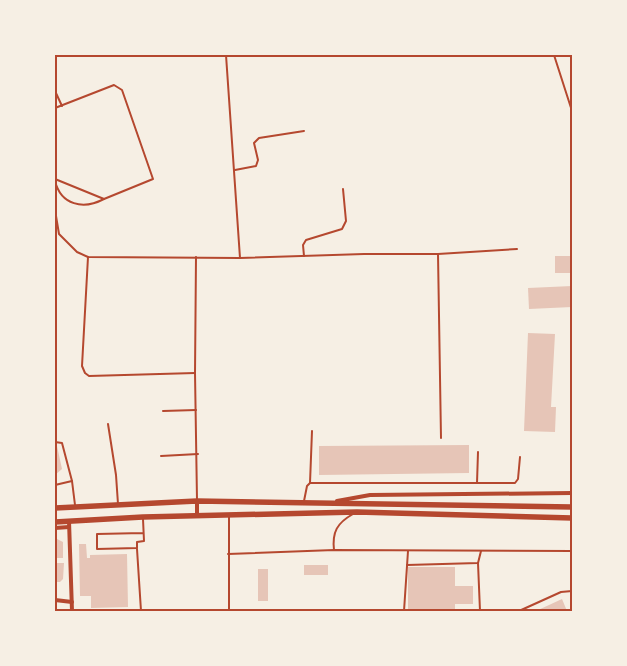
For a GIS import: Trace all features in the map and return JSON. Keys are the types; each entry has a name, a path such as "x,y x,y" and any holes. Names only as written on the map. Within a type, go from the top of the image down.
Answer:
{"highway":[{"path":"55,508 118,507 197,501 572,507"},
{"path":"55,522 69,524 143,517 357,512 572,518"}],"street":[{"path":"322,504 370,495 572,493"},
{"path":"197,501 197,516"},
{"path":"55,528 69,524 72,611"},
{"path":"55,600 72,602"}],"lane":[{"path":"226,55 240,258"},
{"path":"554,55 572,111"},
{"path":"55,108 114,84 122,90 153,179 84,206 65,200 57,189 55,179"},
{"path":"55,90 62,106"},
{"path":"235,170 256,166 258,160 254,143 259,138 304,131"},
{"path":"55,179 104,199"},
{"path":"304,256 303,245 306,240 342,229 346,221 343,189"},
{"path":"55,210 58,221 56,227 59,234 76,252 88,257 240,258 438,254 517,249"},
{"path":"438,254 441,438"},
{"path":"88,257 82,366 85,373 89,376 194,373"},
{"path":"196,257 194,373 198,454 197,501"},
{"path":"163,411 196,410"},
{"path":"108,424 116,475 118,507"},
{"path":"303,503 307,486 310,483 312,431"},
{"path":"55,442 60,441 62,443 72,481 76,507"},
{"path":"477,483 478,452"},
{"path":"161,456 198,454"},
{"path":"310,483 517,482 520,457"},
{"path":"55,485 72,481"},
{"path":"334,550 333,534 338,525 357,512"},
{"path":"229,516 229,611"},
{"path":"142,611 137,541 144,542 143,517"},
{"path":"137,548 98,549 97,534 143,533"},
{"path":"228,554 334,550 572,551"},
{"path":"404,611 408,550"},
{"path":"480,611 478,563 481,551"},
{"path":"407,564 478,563"},
{"path":"519,611 561,592 572,591"}],"building":[{"path":"555,256 572,256 572,273 555,273"},
{"path":"572,286 572,307 529,309 528,288"},
{"path":"528,333 555,334 551,407 556,407 555,432 524,431"},
{"path":"469,445 469,473 319,475 319,446"},
{"path":"55,446 57,446 62,469 55,475"},
{"path":"55,538 63,542 63,558 55,558"},
{"path":"79,544 86,544 87,558 90,558 90,555 127,554 128,607 91,608 91,596 80,596"},
{"path":"55,563 64,563 63,579 60,582 55,582"},
{"path":"304,565 328,565 328,575 304,575"},
{"path":"408,567 455,567 455,586 473,586 473,604 455,604 455,611 408,611"},
{"path":"258,569 268,569 268,601 258,601"},
{"path":"562,599 567,611 536,611"}]}
